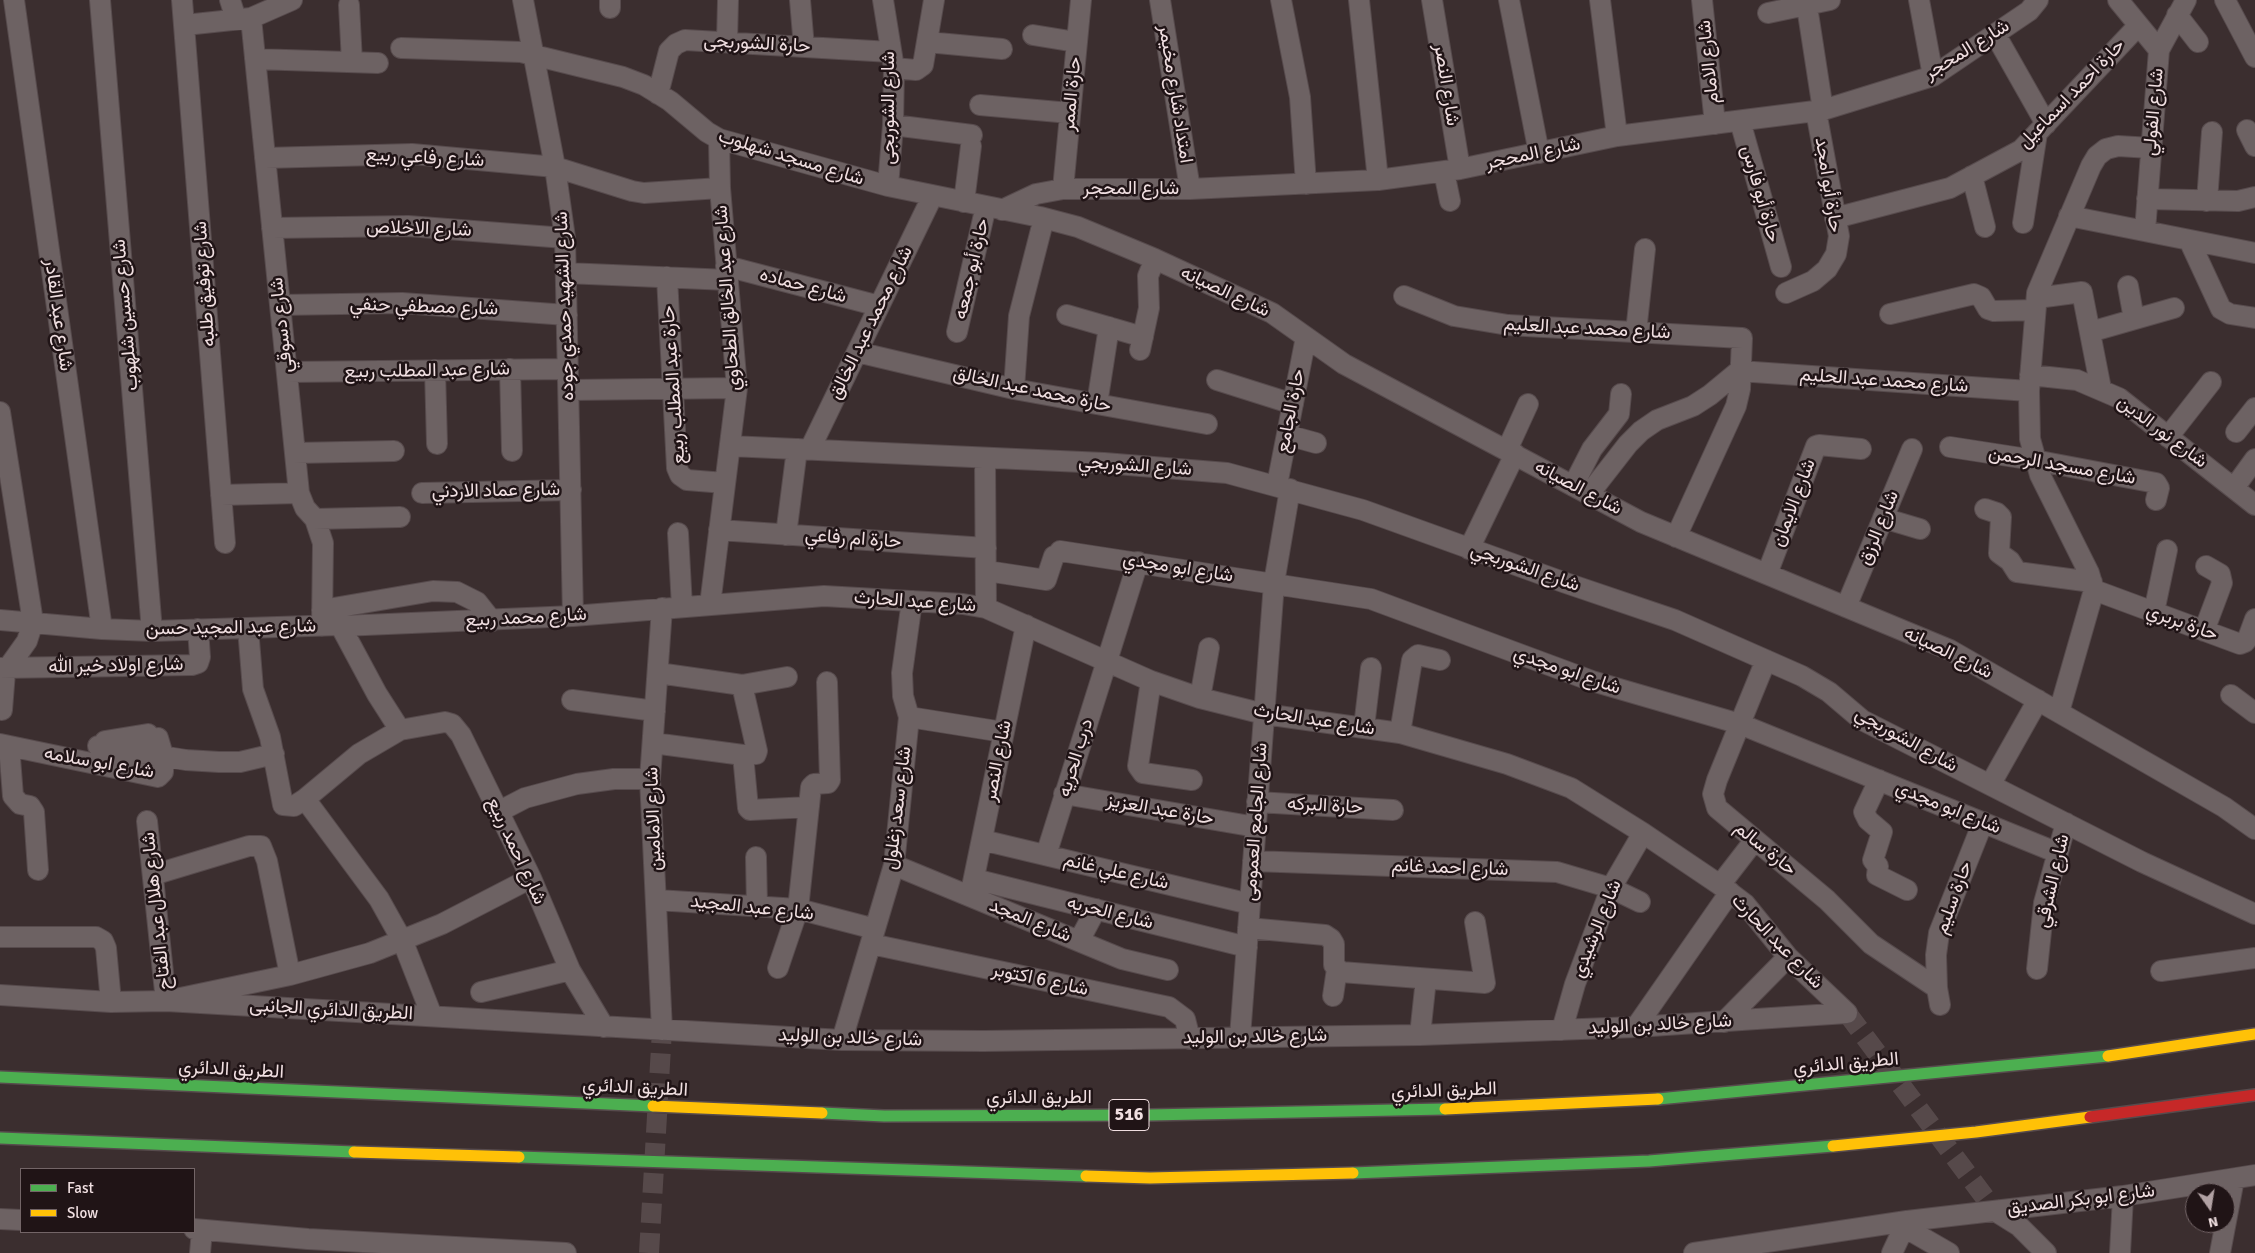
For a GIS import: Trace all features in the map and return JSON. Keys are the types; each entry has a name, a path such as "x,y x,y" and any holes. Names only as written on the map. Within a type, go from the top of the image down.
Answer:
{"highway":[{"name":"الطريق الدائري","path":"0,1077 884,1116 1139,1115 1445,1109 1647,1100 2100,1057 2255,1034"},
{"path":"0,1138 271,1150 1150,1178 1462,1170 1649,1161 1976,1132 2255,1095"}],"street":[{"name":"شارع عبد القادر","path":"14,0 102,629"},
{"name":"شارع حسين شلهوب","path":"100,0 152,631"},
{"name":"شارع توفيق طلبه","path":"182,0 225,543"},
{"name":"شارع دسوقي","path":"230,0 244,19 255,59 299,493 305,508 316,519 323,543 322,618"},
{"path":"184,25 244,19 292,0"},
{"name":"شارع الشهيد حمدي جوده","path":"523,0 556,167 565,238 573,616"},
{"path":"727,42 728,0"},
{"path":"800,0 804,46"},
{"name":"شارع الشوربجى","path":"883,0 893,60 893,125 888,186"},
{"path":"934,0 927,42 1002,49"},
{"name":"حارة الممر","path":"1063,189 1081,0"},
{"name":"امتداد شارع مخيمر","path":"1160,0 1190,189"},
{"path":"1281,0 1300,97 1306,184"},
{"path":"1359,0 1378,180"},
{"name":"شارع النصر","path":"1432,0 1452,170 1450,201"},
{"path":"1600,0 1617,136"},
{"name":"شارع الامام","path":"1702,0 1716,124"},
{"path":"1768,13 1806,3 1830,0"},
{"path":"1920,0 1933,76"},
{"path":"2118,0 2159,50"},
{"path":"2225,0 2254,52"},
{"path":"1512,1 1539,153"},
{"name":"حارة أبو امجد","path":"1786,293 1813,281 1827,269 1836,254 1839,236 1806,3"},
{"name":"شارع المحجر","path":"994,208 1036,194 1063,189 1190,189 1378,180 1452,170 1617,136 1820,110 1933,76 1995,34 2031,4"},
{"path":"349,5 352,62"},
{"path":"2181,7 2198,42"},
{"name":"شارع الفولي","path":"2145,231 2159,50 2181,7"},
{"name":"حارة احمد اسماعيل","path":"1835,218 1950,188 2021,150 2138,26"},
{"path":"1995,34 2041,128 2023,224"},
{"path":"1033,35 1076,42"},
{"name":"حارة الشوربجى","path":"658,94 670,51 676,44 685,40 804,46 893,60 920,68 924,61 927,42"},
{"name":"شارع مسجد شهلوب","path":"401,48 508,50 623,77 658,94 719,139 888,186"},
{"path":"255,59 378,63"},
{"path":"980,105 1070,113"},
{"name":"حارة أبو فارس","path":"1740,121 1781,266"},
{"path":"893,125 972,141 964,202"},
{"path":"2207,201 2212,132"},
{"name":"شارع عبد الخالق الطحاوي","path":"710,605 737,388 720,188 719,139"},
{"path":"2059,712 2093,586 2034,460 2030,440 2029,383 2036,304 2048,265 2097,156 2106,149 2118,146 2151,148"},
{"name":"شارع رفاعي ربيع","path":"265,158 412,154 556,167 644,193 720,188"},
{"path":"1972,176 1985,227"},
{"name":"شارع الصيانه","path":"888,186 932,197 1044,218 1078,227 1272,313 1344,364 1641,522 1950,650 2224,807 2255,829"},
{"name":"شارع محمد عبد الخالق","path":"786,535 803,449 857,352 932,197"},
{"path":"2147,199 2238,201 2255,197"},
{"name":"حارة أبو جمعه","path":"958,332 994,208"},
{"path":"2069,216 2255,252"},
{"path":"1014,389 1020,316 1044,218"},
{"name":"شارع الاخلاص","path":"272,228 408,226 565,238"},
{"path":"2189,240 2221,309 2230,314 2255,318"},
{"path":"1636,332 1644,249"},
{"path":"1067,315 1109,327 1142,343 1149,308 1148,276 1155,260"},
{"name":"شارع حماده","path":"566,273 667,277 727,273 879,306"},
{"name":"حارة عبد المطلب ربيع","path":"667,277 676,468 686,480 725,483"},
{"path":"2128,286 2134,319"},
{"path":"1890,314 1974,294 1981,298 1988,309 1994,311 2036,304 2082,292 2101,389"},
{"name":"شارع محمد عبد العليم","path":"1404,296 1446,313 1481,322 1742,338 1739,371"},
{"name":"شارع مصطفي حنفي","path":"280,305 402,303 567,315"},
{"path":"2090,332 2174,308"},
{"path":"1097,404 1109,327"},
{"name":"حارة الجامع","path":"1283,487 1287,435 1306,337"},
{"name":"حارة محمد عبد الخالق","path":"857,352 1014,389 1207,424"},
{"path":"510,369 512,451"},
{"name":"شارع عبد المطلب ربيع","path":"287,372 568,369"},
{"path":"436,370 437,444"},
{"path":"1581,490 1641,431 1657,420 1693,406 1739,371"},
{"path":"1676,537 1736,406 1740,388 1739,371"},
{"name":"شارع محمد عبد الحليم","path":"1739,371 2029,383"},
{"path":"1218,380 1293,404"},
{"name":"شارع نور الدين","path":"2029,383 2077,380 2119,398 2255,505"},
{"path":"2168,436 2211,382"},
{"path":"569,390 737,388"},
{"path":"1581,490 1592,449 1619,414 1621,394"},
{"path":"1469,549 1511,452 1528,404"},
{"path":"2236,432 2255,408"},
{"path":"0,412 33,622 27,641 4,668 2,710"},
{"path":"1287,435 1316,443"},
{"name":"شارع الشوربجي","path":"730,446 1104,463 1226,473 1363,510 1674,620 1802,676 1829,692 1862,720 2142,862 2255,914"},
{"name":"شارع الايمان","path":"1767,574 1816,446 1861,449"},
{"name":"شارع مسجد الرحمن","path":"1950,447 2034,460 2156,483 2159,488 2156,500"},
{"name":"شارع الرزق","path":"1846,607 1912,449"},
{"path":"295,453 394,451"},
{"path":"985,458 986,608"},
{"path":"2234,488 2255,460"},
{"name":"شارع الجامع العمومى","path":"1240,1037 1283,487"},
{"name":"شارع عماد الاردني","path":"422,493 571,490"},
{"path":"221,495 299,493"},
{"name":"حارة بربري","path":"1985,509 1997,513 2001,517 1999,553 2010,561 2017,572 2093,586 2154,612 2240,644 2248,638 2255,619"},
{"path":"316,519 400,517"},
{"path":"1883,518 1920,529"},
{"name":"حارة ام رفاعي","path":"720,530 986,548"},
{"name":"شارع الامامين","path":"662,1023 658,900 650,778 658,672 672,608 678,532"},
{"path":"2154,612 2167,550"},
{"name":"شارع ابو مجدي","path":"987,571 1046,580 1057,553 1138,562 1371,599 1592,681 1740,724 2058,854"},
{"name":"درب الحريه","path":"1046,855 1138,562"},
{"path":"2204,631 2222,583 2220,574 2206,566"},
{"path":"322,618 433,591 456,592 477,602 492,621"},
{"name":"شارع عبد الحارث","path":"710,605 824,596 962,604 986,608 1151,681 1200,698 1264,714 1400,733 1507,764 1571,788 1725,888 1745,904 1788,957 1847,1013"},
{"name":"شارع سعد زغلول","path":"843,1036 894,865 909,717 903,696 902,673 912,601"},
{"name":"شارع محمد ربيع","path":"342,626 492,621 710,605"},
{"name":"شارع عبد المجيد حسن","path":"0,620 102,629 152,631 248,628 322,618 342,626 377,694 400,730"},
{"name":"شارع النصر","path":"972,888 1026,625"},
{"path":"248,628 252,689 270,737 284,805 294,806 305,799 353,759 400,730"},
{"name":"شارع اولاد خير الله","path":"4,668 192,665 198,663 200,657 198,629"},
{"path":"1200,698 1209,648"},
{"path":"1400,733 1412,660 1418,656 1440,660"},
{"name":"حارة سالم","path":"1766,660 1713,794 1717,808 1754,841 1827,900 1871,944 1938,996"},
{"path":"1364,727 1371,668"},
{"path":"658,672 742,685 787,677"},
{"path":"1151,681 1138,766 1144,773 1192,780"},
{"path":"778,968 798,909 812,785 830,780 826,682"},
{"path":"653,743 752,756 756,751 742,685"},
{"path":"2231,695 2255,712"},
{"path":"572,700 655,712"},
{"path":"1990,785 2038,700"},
{"path":"909,717 1003,732"},
{"name":"شارع احمد ربيع","path":"400,730 445,722 457,728 530,878 570,970 604,1027"},
{"path":"95,755 106,741 156,742 186,760 240,762 274,754"},
{"name":"شارع ابو سلامه","path":"5,745 95,755 158,777 163,772 156,742"},
{"path":"5,745 13,796 17,802 30,806 34,812 38,870"},
{"path":"743,755 750,810 809,807"},
{"path":"498,812 525,798 577,784 614,779 650,778"},
{"path":"1879,780 1864,812 1868,820 1882,832 1873,860 1878,866 1877,874 1907,890"},
{"name":"حارة عبد العزيز","path":"1064,794 1256,827"},
{"path":"305,799 379,899 403,942 432,1016"},
{"name":"حارة البركه","path":"1257,802 1394,810"},
{"name":"شارع هلال عبد الفتاح","path":"147,821 166,1001"},
{"name":"حارة سليم","path":"1938,996 1936,955 1939,933 1983,822"},
{"name":"شارع الشرقي","path":"2037,969 2044,903 2066,823"},
{"name":"شارع الرشيدي","path":"1562,1030 1575,984 1611,888 1643,833"},
{"name":"شارع علي غانم","path":"982,840 1250,904"},
{"path":"1636,1027 1754,841"},
{"path":"153,875 257,845 264,851 290,975"},
{"path":"756,857 757,906"},
{"name":"شارع احمد غانم","path":"1253,861 1557,872 1611,888 1640,902"},
{"name":"شارع المجد","path":"894,865 972,888 1079,941 1122,959 1168,970"},
{"path":"166,1001 290,975 403,942 468,912 530,878"},
{"name":"شارع الحريه","path":"972,888 1248,938 1325,935 1334,944 1333,960 1337,969 1333,996"},
{"name":"شارع عبد المجيد","path":"658,900 798,909 873,937"},
{"path":"1079,941 1096,909"},
{"path":"1337,969 1346,973 1485,983 1475,922"},
{"path":"0,937 96,936 103,941 106,948 111,1002"},
{"name":"شارع 6 اكتوبر","path":"873,937 1169,1007 1185,1019 1190,1039"},
{"path":"1724,1022 1788,957"},
{"path":"2161,971 2255,958"},
{"path":"481,992 570,970"},
{"path":"1420,1035 1426,979"},
{"name":"الطريق الدائري الجانبى","path":"0,994 111,1002 166,1001 604,1027 662,1023"},
{"name":"شارع خالد بن الوليد","path":"662,1023 843,1036 1190,1039 1420,1035 1562,1030 1724,1022 1847,1013"},
{"name":"شارع ابو بكر الصديق","path":"1705,1252 1780,1246 1906,1224 1995,1211 2123,1196 2255,1175"},
{"path":"2220,1253 2234,1179"},
{"path":"2120,1253 2123,1196"},
{"path":"1995,1211 2019,1226 2046,1253"},
{"path":"0,1219 20,1220"},
{"path":"1892,1253 1906,1224 1950,1253"},
{"path":"200,1253 198,1229 308,1246 566,1253"}],"tunnel":[{"path":"1847,1013 1995,1211"},
{"path":"649,1253 662,1030"}],"traffic: fast":[{"path":"1658,1099 2108,1056"},
{"path":"0,1077 653,1106"},
{"path":"822,1113 884,1116 1149,1115 1445,1109"},
{"path":"0,1138 354,1152"},
{"path":"1353,1173 1649,1161 1833,1146"},
{"path":"519,1157 1086,1176"}],"traffic: slow":[{"path":"2108,1056 2255,1034"},
{"path":"1445,1109 1658,1099"},
{"path":"653,1106 822,1113"},
{"path":"1833,1146 1976,1132 2090,1117"},
{"path":"354,1152 519,1157"},
{"path":"1086,1176 1150,1178 1353,1173"}],"traffic: jam":[{"path":"2090,1117 2255,1095"}]}
